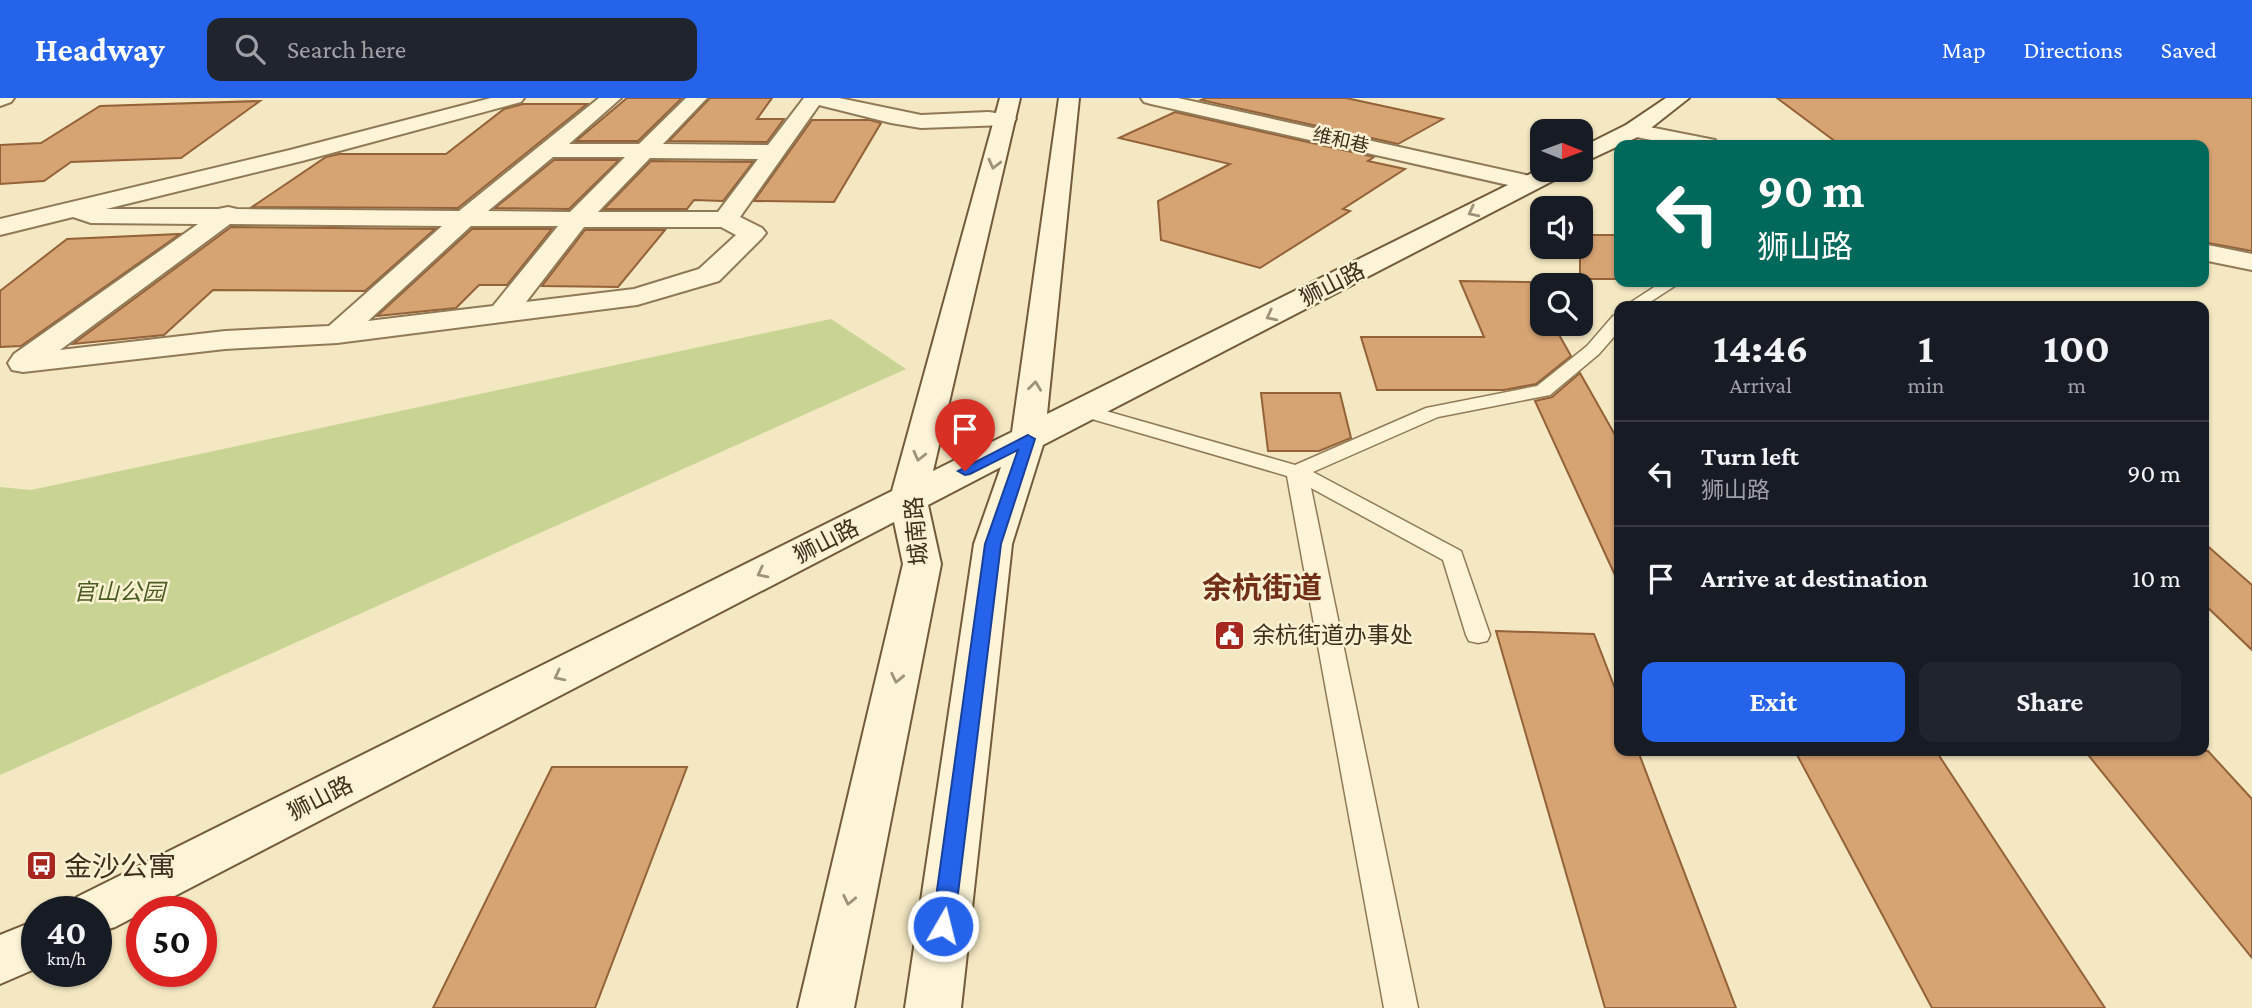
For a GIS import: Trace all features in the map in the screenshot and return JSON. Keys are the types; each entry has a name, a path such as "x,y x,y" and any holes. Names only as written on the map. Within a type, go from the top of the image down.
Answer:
{"street":[{"path":"0,227 294,156 514,98"},
{"path":"337,334 465,219 611,98"},
{"path":"502,314 577,219 697,98"},
{"path":"725,220 814,98 904,118 936,122 984,116 1008,108"},
{"path":"933,1008 993,544 1028,439 1069,98"},
{"name":"维和巷","path":"1151,98 1530,173"},
{"path":"1593,150 1634,130 1679,98"},
{"name":"城南路","path":"826,1008 922,564 908,499 1008,108"},
{"path":"1634,130 1683,140"},
{"path":"548,150 774,152"},
{"path":"12,363 261,191 300,161 294,156"},
{"name":"狮山路","path":"112,904 1531,182"},
{"path":"12,363 225,340 337,334 637,297 709,275 753,233 725,220 90,216 75,208"},
{"path":"2209,253 2252,262"},
{"path":"0,961 21,950"}],"lane":[{"path":"1641,301 1665,287"},
{"path":"1297,472 1433,412 1543,391 1593,350 1614,326"},
{"path":"1085,411 1297,472 1453,556 1478,635"},
{"path":"1297,472 1401,1008"}],"green space":[{"name":"官山公园","path":"831,319 906,369 0,775 0,487 31,490"}],"building":[{"path":"627,98 682,98 638,141 576,141"},
{"path":"710,98 772,98 757,119 784,119 767,142 669,141"},
{"path":"1346,98 1443,119 1398,144 1201,100"},
{"path":"1777,98 2252,98 2252,251 2209,243 2209,140 1833,140"},
{"path":"260,101 181,158 71,162 44,181 0,184 0,145 41,143 100,106"},
{"path":"523,104 587,104 458,208 252,207 326,157 339,154 446,154 504,109"},
{"path":"1175,112 1374,157 1368,161 1405,169 1343,209 1350,211 1260,268 1161,240 1158,201 1230,164 1119,138"},
{"path":"812,120 870,120 881,123 834,202 754,201"},
{"path":"554,160 619,160 569,209 495,208"},
{"path":"651,161 753,162 723,201 694,200 687,209 604,209"},
{"path":"231,227 435,229 365,291 213,290 164,335 73,344"},
{"path":"472,229 552,229 507,285 479,285 456,308 377,316"},
{"path":"585,230 665,230 618,287 542,286"},
{"path":"180,234 21,346 0,347 0,291 67,239"},
{"path":"1593,235 1614,235 1614,279 1593,279 1593,273 1580,273 1580,259 1593,259"},
{"path":"1460,281 1530,282 1530,336 1560,336 1571,356 1536,384 1504,390 1377,390 1361,337 1484,337"},
{"path":"1580,373 1614,433 1614,573 1535,401 1552,397"},
{"path":"1261,393 1340,393 1351,438 1319,451 1268,451"},
{"path":"2209,547 2252,585 2252,650 2209,609"},
{"path":"1496,631 1594,634 1614,686 1614,756 1640,756 1736,1008 1605,1008"},
{"path":"2209,752 2252,799 2252,958 2089,756 2209,756"},
{"path":"1798,756 1939,756 2105,1008 1932,1008"},
{"path":"552,767 687,767 595,1008 433,1008"}],"place":[{"name":"余杭街道办事处","path":"1229,635"},
{"name":"金沙公寓","path":"41,866"}],"district":[{"name":"余杭街道","path":"1262,587"}],"route":[{"path":"943,926 993,544 1028,439 965,471"}]}
